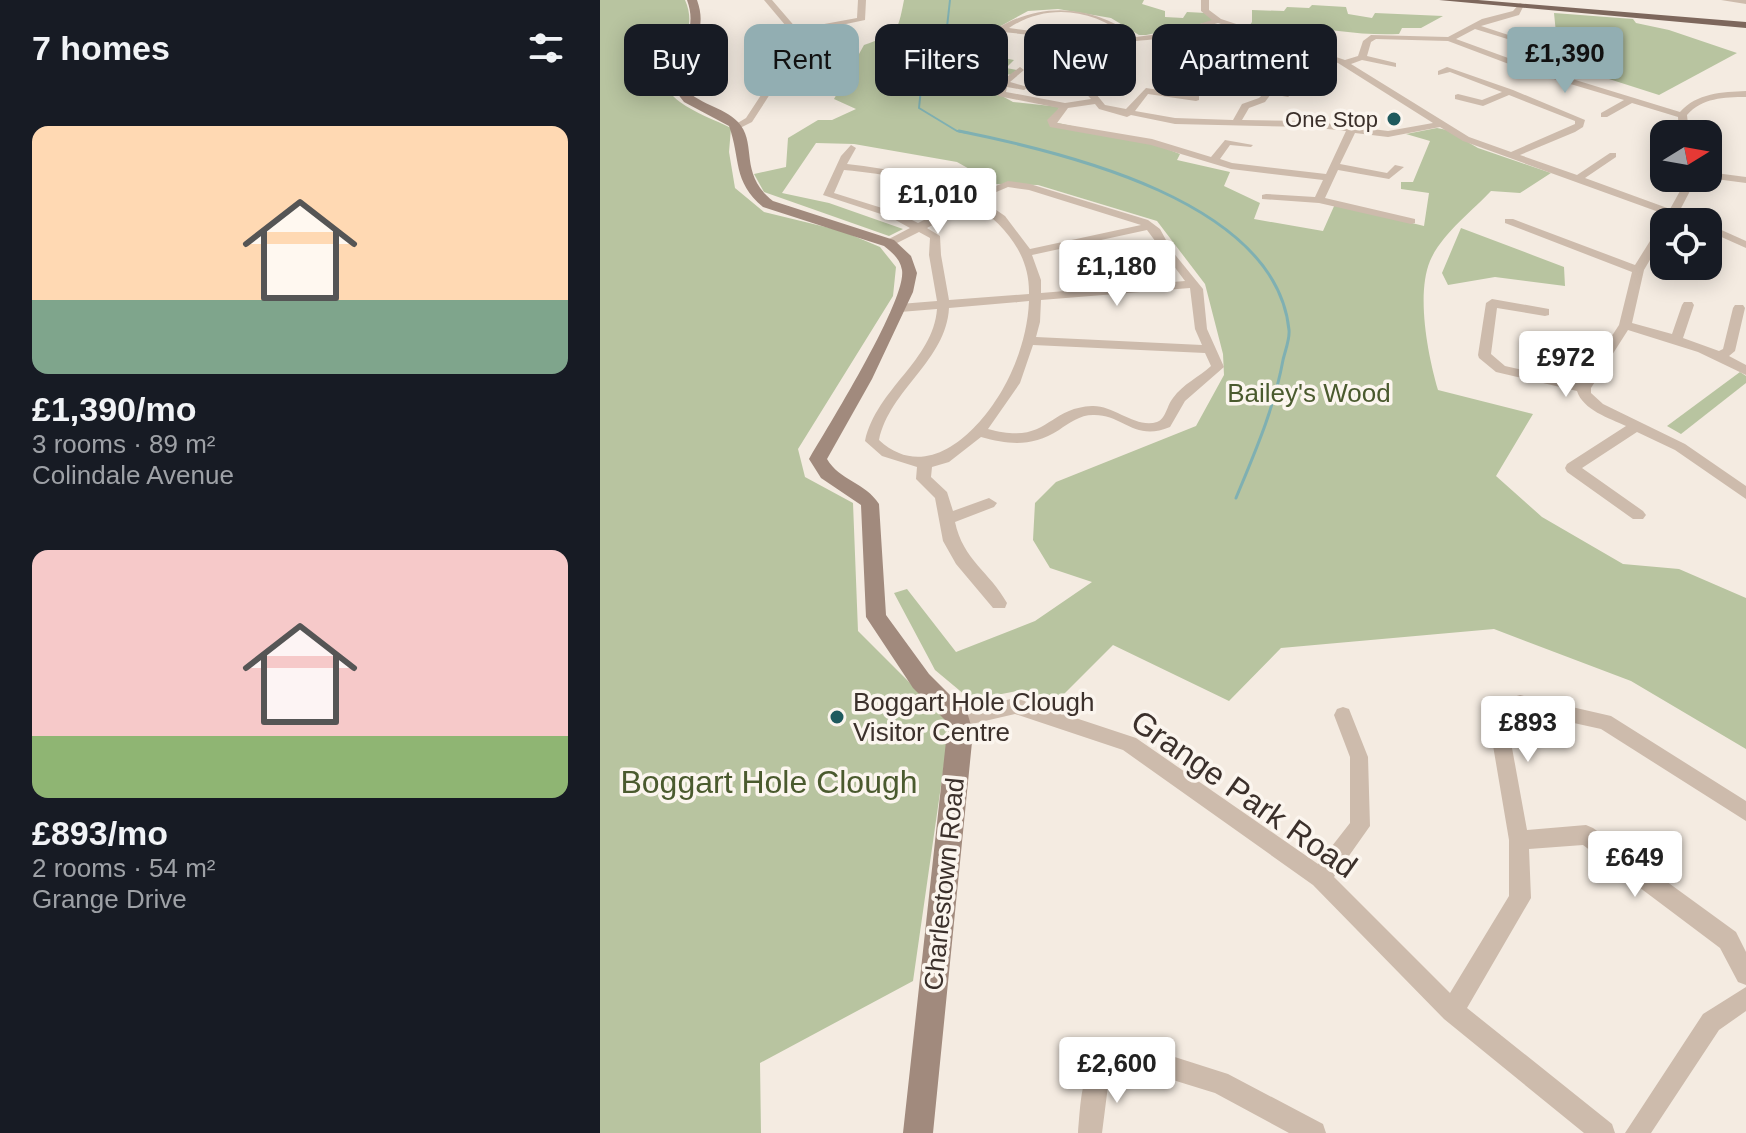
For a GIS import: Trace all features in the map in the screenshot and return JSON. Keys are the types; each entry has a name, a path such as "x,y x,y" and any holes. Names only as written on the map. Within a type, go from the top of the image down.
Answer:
{"main road":[{"path":"1444,0 1544,4 1746,25"}],"street":[{"path":"692,0 697,33 675,72 675,84 688,100 736,127"},
{"path":"768,0 788,24"},
{"path":"862,0 861,20 865,31"},
{"path":"1205,0 1205,11 1218,21 1305,46 1345,63 1466,139 1650,208"},
{"path":"1725,0 1746,2"},
{"path":"1449,39 1473,26 1516,13 1520,5"},
{"path":"1008,26 1032,13 1062,12 1104,19 1112,24"},
{"path":"839,24 861,20"},
{"path":"1207,24 1218,21"},
{"path":"1473,26 1524,43"},
{"path":"1362,57 1367,41 1378,36 1449,39 1682,115"},
{"path":"1345,63 1362,57 1393,65"},
{"path":"1441,73 1450,69 1573,115 1580,124 1564,136 1525,147 1512,156"},
{"path":"1008,80 1020,70"},
{"path":"1008,85 1024,87"},
{"path":"1127,114 1146,91 1196,98"},
{"path":"1458,97 1483,103 1510,92"},
{"path":"1682,115 1701,100 1746,94"},
{"path":"736,127 749,120 765,96"},
{"path":"1006,96 1065,106 1097,101"},
{"path":"1092,96 1113,112 1175,121 1309,124 1388,134 1441,124"},
{"path":"1237,121 1245,106 1265,96"},
{"path":"1604,115 1631,100"},
{"path":"1065,106 1052,120 1053,125 1152,142 1191,157 1242,155"},
{"path":"1682,115 1683,120"},
{"path":"736,127 743,178 755,195 768,204 889,243 904,256 910,273 900,308 818,459 822,470 865,495 870,504 876,617 921,681 959,719"},
{"path":"1319,200 1327,177 1351,131"},
{"path":"1217,156 1228,142 1248,145"},
{"path":"843,167 908,173 971,200 1012,226 1028,253 1037,297 1032,341 1014,381 977,431 945,458 925,465 879,449 872,441 886,405 937,337 944,304 935,236 918,226 828,195 829,185 843,167 845,155 851,148"},
{"path":"1578,179 1613,155"},
{"path":"1217,156 1235,167 1327,177"},
{"path":"1333,166 1389,176 1399,167"},
{"path":"1722,177 1746,180"},
{"path":"889,243 1000,185 1030,187 1140,220 1150,226 1193,284 1198,295 1201,329 1218,367 1179,399 1172,419 1156,428 1141,428 1105,410 1091,410 1070,415 1029,439 1015,440 977,431"},
{"path":"1266,197 1319,200 1411,221"},
{"path":"1509,221 1638,270"},
{"path":"1028,253 1150,226"},
{"path":"1722,234 1746,245"},
{"path":"1650,246 1638,270 1625,325 1584,388 1585,397 1598,407 1699,459 1746,494"},
{"path":"900,308 1193,284"},
{"path":"1545,312 1492,303 1484,355 1497,367 1584,388"},
{"path":"1677,338 1688,305"},
{"path":"1721,355 1729,351 1739,308"},
{"path":"1625,325 1677,338 1721,355 1746,371"},
{"path":"1032,341 1212,349"},
{"path":"1638,425 1572,468 1638,515"},
{"path":"925,465 923,479 942,496 951,541 988,579 999,603"},
{"path":"948,519 989,503"},
{"path":"1452,1011 1520,898 1519,840 1496,710 1520,703 1605,722 1746,812"},
{"name":"Grange Park Road","path":"959,719 1015,706 1129,744 1320,878 1452,1011 1603,1133"},
{"path":"1320,878 1360,826 1359,757 1343,715"},
{"name":"Charlestown Road","path":"918,1133 961,732 959,719"},
{"path":"1519,840 1586,835 1728,940 1746,974"},
{"path":"1637,1133 1711,1022 1746,998"},
{"path":"1090,1133 1100,1071 1107,1061 1120,1056 1134,1056 1220,1082 1314,1133"}],"green space":[{"name":"Boggart Hole Clough","path":"600,0 685,0 688,24 624,24 624,96 674,96 686,106 731,128 729,152 735,188 764,212 842,231 880,247 896,267 893,296 798,449 805,477 853,503 858,631 950,723 913,981 760,1063 761,1133 600,1133"},
{"path":"904,0 1144,0 1142,4 1165,11 1165,17 1183,18 1187,12 1206,13 1215,21 1152,24 1152,34 1139,35 1136,33 1136,24 1121,24 1111,18 1058,9 1028,11 1004,24 898,24"},
{"path":"1312,5 1346,7 1348,14 1372,18 1375,13 1443,16 1421,28 1402,28 1399,34 1337,30 1337,24 1251,24 1252,10 1309,8"},
{"path":"1554,13 1633,19 1636,23 1669,30 1737,53 1659,95 1559,63"},
{"name":"Bailey's Wood","path":"875,41 875,96 1002,96 1013,102 1060,107 1049,121 1154,144 1180,154 1177,160 1230,172 1224,186 1260,203 1254,219 1323,231 1335,204 1424,226 1429,193 1401,189 1401,182 1413,182 1430,141 1406,134 1437,128 1447,130 1478,148 1551,173 1520,193 1491,191 1435,251 1426,275 1424,308 1427,343 1438,390 1533,414 1496,476 1542,517 1623,564 1679,569 1746,598 1746,749 1631,681 1494,629 1281,648 1229,701 1113,645 1058,700 1017,691 971,700 935,670 894,593 907,589 956,652 1035,621 1092,582 1050,568 1033,540 1035,503 1056,482 1196,426 1224,375 1223,354 1205,284 1157,221 1038,185 996,184 957,162 854,144 816,143 782,193 829,203 903,229 889,236 764,192 754,174 786,167 788,138 818,120 832,120 856,109 834,99 836,96 859,96 859,54 864,45"},
{"path":"1461,228 1564,267 1565,286 1495,277 1448,285 1442,273"},
{"path":"1740,372 1746,376 1746,383 1681,434 1667,426"}],"waterway":[{"path":"950,0 947,27 924,60 919,108 957,131 968,133"},
{"path":"959,131 968,133"},
{"path":"968,133 1053,153 1106,169 1158,190 1206,216 1247,247 1275,285 1289,330 1288,341 1269,413 1236,498"}],"place":[{"name":"One Stop","path":"1394,119"},
{"name":"Boggart Hole Clough Visitor Centre","path":"837,717"}]}
